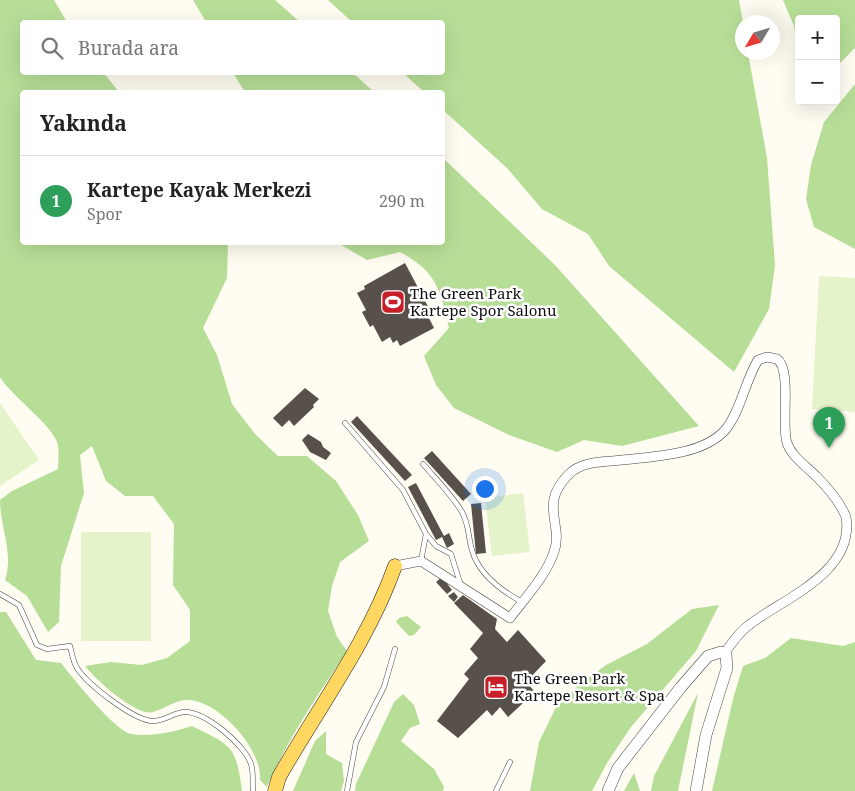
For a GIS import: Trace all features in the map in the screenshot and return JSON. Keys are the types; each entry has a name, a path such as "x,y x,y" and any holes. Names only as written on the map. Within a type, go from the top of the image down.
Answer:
{"main road":[{"path":"275,791 279,777 348,663 383,599 394,566"}],"street":[{"path":"394,566 421,561 510,618 544,571 554,553 556,540 552,507 569,474 588,463 688,451 705,445 725,430 756,364 762,358 777,359 784,368 785,434 790,450 817,477 839,504 852,531 848,550 841,561 792,600 747,626 724,654"},
{"path":"608,791 618,768 700,665 712,653 724,654"},
{"path":"696,791 706,735 727,668 727,658 724,654"}],"lane":[{"path":"345,423 396,480 426,534 436,546 451,554 462,587"},
{"path":"423,464 462,512 466,521 471,549 478,563 502,589 522,602"},
{"path":"421,561 426,534"},
{"path":"0,594 19,605 37,645 47,648 70,646 73,660 81,673 118,704 148,720 161,721 178,714 191,713 225,732 251,762 253,791"},
{"path":"347,791 356,742 382,693 395,649"},
{"path":"496,791 510,762"}],"green space":[{"path":"0,0 54,0 66,20 20,20 20,75 106,75 117,90 20,90 20,245 228,245 227,278 203,328 217,355 232,404 255,434 278,456 307,456 336,481 358,515 369,541 340,562 332,586 328,611 337,637 347,651 294,734 267,787 260,780 259,768 246,740 223,716 210,707 197,701 185,700 154,712 145,712 130,705 112,692 85,666 111,662 142,665 167,658 190,641 190,610 173,585 174,524 153,496 125,496 106,481 92,446 80,455 84,493 61,566 59,622 48,632 27,596 5,580 8,560 0,500 12,491 58,469 58,445 49,429 13,393 0,377"},
{"path":"193,0 275,0 298,20 205,20"},
{"path":"328,0 739,0 742,15 735,15 735,60 749,60 767,158 775,265 769,309 734,372 609,266 588,234 542,209 507,168 445,112 445,90 422,90 405,75 445,75 445,20 350,20"},
{"path":"783,0 855,0 855,48 840,63 840,15 795,15 795,34 794,26"},
{"path":"234,75 355,75 372,90 244,90"},
{"path":"855,84 855,249 814,227 806,199 811,165 824,122 838,105 840,105 840,102"},
{"path":"445,160 555,265 699,426 622,446 584,440 557,452 509,435 454,408 436,385 424,356 449,328 443,302 435,283 422,267 400,252 367,260 341,245 445,245"},
{"path":"819,276 855,278 855,412 812,409"},
{"path":"0,403 39,460 0,486"},
{"path":"523,493 530,552 492,556 485,498"},
{"path":"81,532 151,532 151,641 81,641"},
{"path":"719,605 696,651 631,727 607,763 592,791 530,791 539,742 556,707 579,685 606,665 647,644 692,609"},
{"path":"0,612 6,612 36,660 61,663 94,703 124,730 131,734 139,735 170,732 192,726 224,743 234,755 242,791 0,791"},
{"path":"407,616 421,627 414,635 409,636 396,622 399,618"},
{"path":"791,638 843,646 855,642 855,791 712,791 733,699 743,666 765,658"},
{"path":"698,693 678,791 651,791 654,776"},
{"path":"403,694 414,705 420,724 410,728 401,741 434,769 444,787 443,791 355,791 356,784 394,702"},
{"path":"326,731 326,754 342,763 344,781 341,791 293,791 315,741"},
{"path":"634,773 640,791 624,791"}],"building":[{"name":"The Green Park Kartepe Spor Salonu","path":"405,263 433,316 429,318 434,328 400,346 397,340 393,343 390,337 382,342 373,325 370,327 362,312 366,310 357,293 365,289 364,286"},
{"path":"305,388 319,399 313,405 314,407 294,426 289,420 282,427 273,418"},
{"path":"357,416 412,475 405,481 351,422"},
{"path":"308,434 321,442 323,447 331,453 326,460 310,452 302,440"},
{"path":"432,451 471,494 463,501 424,458"},
{"path":"416,483 444,536 449,533 454,544 447,548 442,537 436,540 408,487"},
{"path":"481,503 486,553 476,554 471,504"},
{"path":"442,577 452,590 447,594 436,582"},
{"path":"454,592 458,597 454,602 448,596"},
{"name":"The Green Park Kartepe Resort & Spa","path":"463,595 497,619 495,629 507,642 518,630 546,661 526,682 535,692 508,717 500,707 492,716 487,710 458,738 437,721 469,679 464,674 478,658 470,649 483,633 454,603"}],"place":[{"name":"The Green Park Kartepe Spor Salonu","path":"393,302"},
{"name":"Kartepe Kayak Merkezi","path":"829,448"},
{"name":"The Green Park Kartepe Resort & Spa","path":"496,687"}]}
